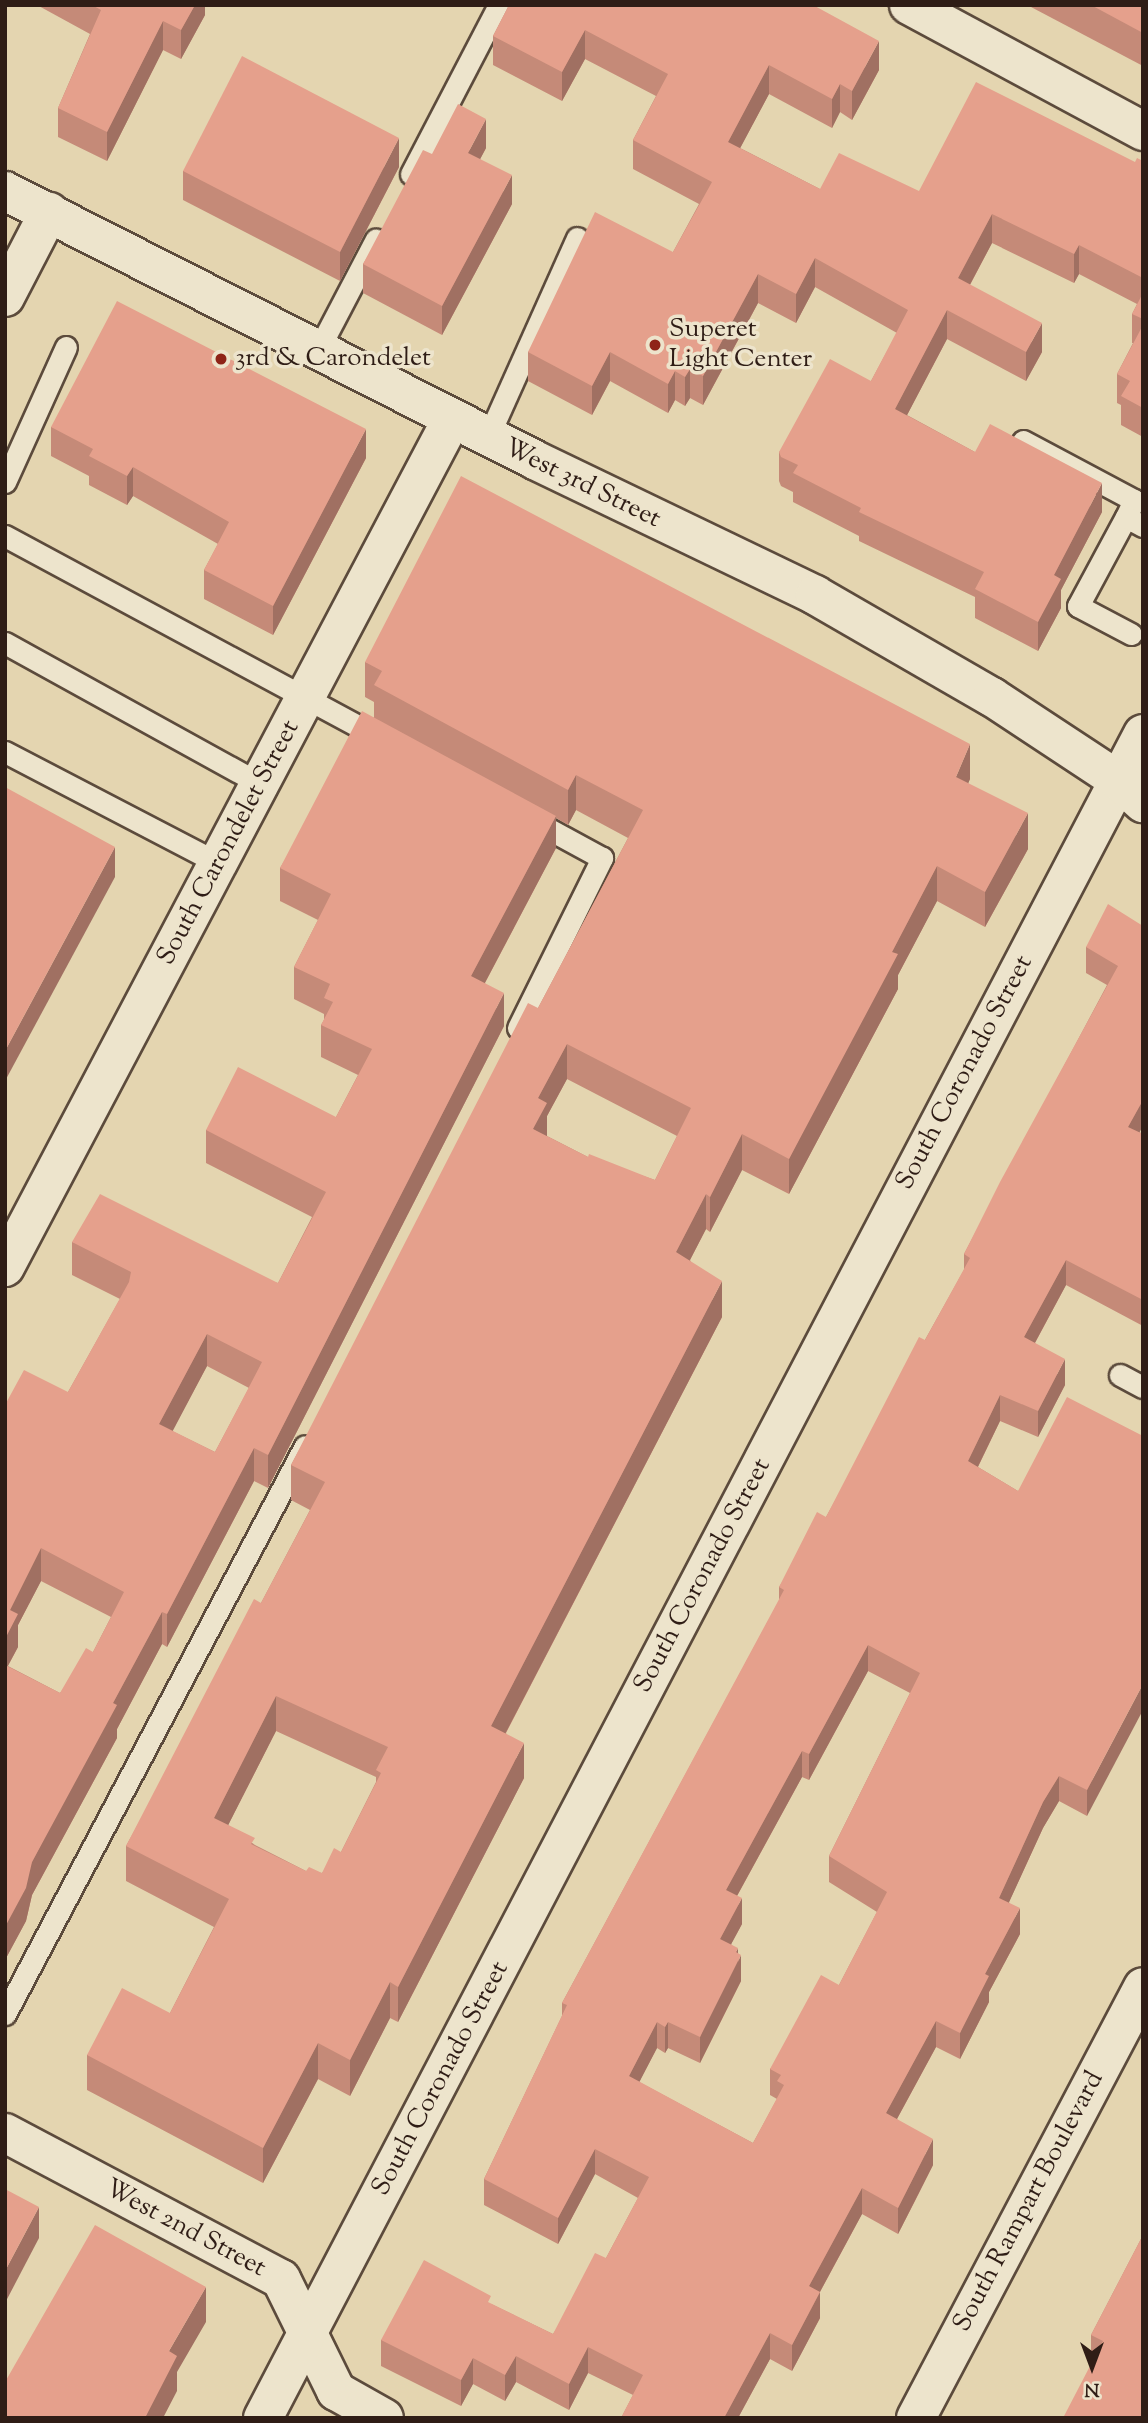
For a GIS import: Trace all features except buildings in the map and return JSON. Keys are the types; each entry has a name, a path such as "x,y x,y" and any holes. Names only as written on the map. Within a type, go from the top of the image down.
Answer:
{"street":[{"path":"909,5 1143,131"},
{"name":"West 3rd Street","path":"5,191 317,352 815,595 992,697 1130,792"},
{"path":"5,297 49,212"},
{"name":"South Carondelet Street","path":"5,1267 452,419"},
{"name":"South Coronado Street","path":"263,2418 1130,792 1143,734"},
{"name":"South Rampart Boulevard","path":"916,2418 1143,1987"},
{"name":"West 2nd Street","path":"5,2133 281,2279 336,2391 384,2418"}],"lane":[{"path":"399,195 499,5"},
{"path":"317,352 387,219"},
{"path":"488,437 577,238"},
{"path":"5,482 66,347"},
{"path":"1023,441 1134,500 1134,522 1078,606 1131,635"},
{"path":"5,536 402,750"},
{"path":"5,643 260,784"},
{"path":"5,752 218,863"},
{"path":"508,807 602,858 511,1043"},
{"path":"1120,1376 1143,1387"},
{"path":"5,2014 316,1425"}],"place":[{"name":"Superet Light Center","path":"655,345"},
{"name":"3rd & Carondelet","path":"221,359"}]}
